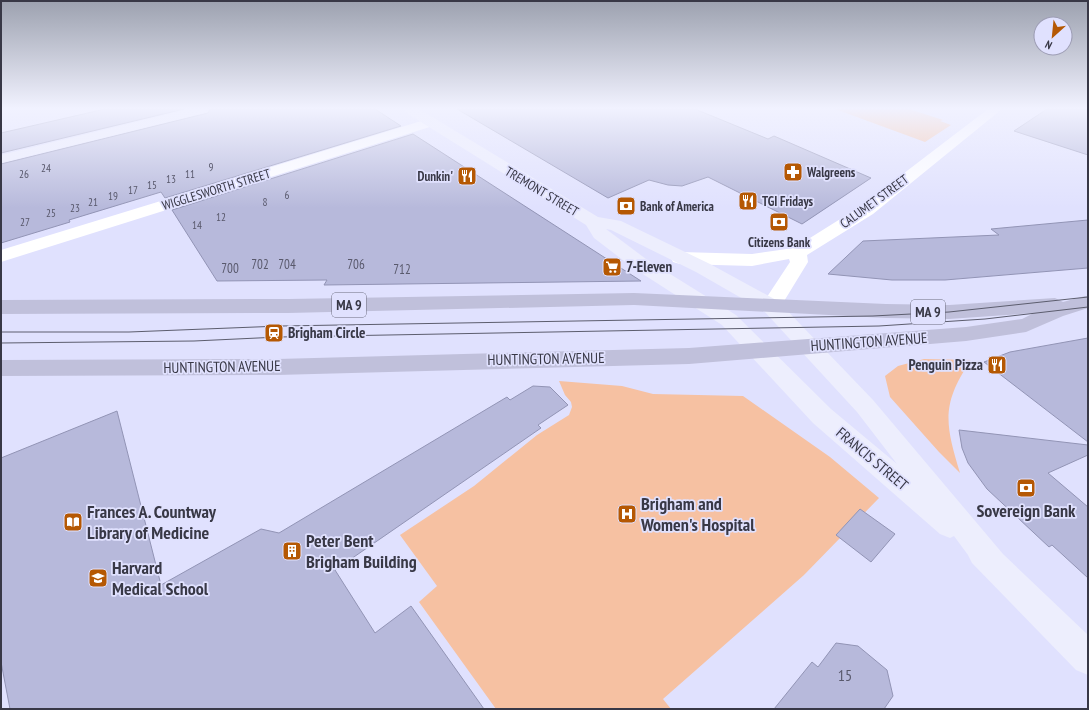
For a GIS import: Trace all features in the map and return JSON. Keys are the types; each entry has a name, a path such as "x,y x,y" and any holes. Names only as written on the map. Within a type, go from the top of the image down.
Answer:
{"main road":[{"path":"1,160 72,142"},
{"name":"TREMONT STREET","path":"464,142 593,222 615,226 703,268 771,306"},
{"name":"TREMONT STREET","path":"593,222 600,234 639,263 698,302 729,320 758,350"},
{"name":"HUNTINGTON AVENUE","path":"1,307 288,306 634,299 886,311 962,312 1087,303"},
{"name":"HUNTINGTON AVENUE","path":"1,368 297,366 682,356 958,334 1026,325 1056,311 1087,303"},
{"name":"FRANCIS STREET","path":"771,306 865,406 992,562"},
{"name":"FRANCIS STREET","path":"758,350 822,416 992,562 1088,658"}],"street":[{"name":"WIGGLESWORTH STREET","path":"1,256 366,142"},
{"name":"CALUMET STREET","path":"798,253 867,210 954,142"},
{"path":"680,258 752,260 781,254 798,253 799,262 771,306"}],"shaded area":[{"path":"924,359 971,360 961,375 950,402 949,427 951,441 960,473 939,452 890,397 885,376 898,366"},
{"path":"559,381 622,386 653,394 743,396 830,457 879,498 804,575 663,699 671,709 496,709 419,602 437,586 400,535 474,486 537,435 569,415 572,407 571,402 565,395"}],"building":[{"path":"1,142 46,142 1,153"},
{"path":"90,142 348,142 165,198 161,192 69,220 70,222 1,243 1,164"},
{"path":"387,142 426,142 641,281 324,285 327,280 217,281 172,210"},
{"path":"513,142 788,142 871,178 802,224 708,177 682,186 668,185 649,180 608,198"},
{"path":"1048,142 1088,142 1088,155"},
{"path":"1088,220 1088,268 945,280 892,280 828,274 863,241 999,235 991,229"},
{"path":"1088,338 1088,442 984,362 1010,352"},
{"name":"Peter Bent Brigham Building","path":"533,386 550,387 568,405 538,425 541,428 335,570 375,633 411,606 484,709 10,709 1,662 1,458 117,411 161,585 261,529 279,533 507,397 510,400"},
{"name":"Sovereign Bank","path":"959,430 1088,445 1088,455 1048,473 1088,507 1088,578 1052,545 1049,547 987,489 968,463 962,448"},
{"path":"860,509 895,534 871,562 836,535"},
{"path":"836,643 858,646 887,670 893,696 884,709 774,709 812,662 818,667"}],"tram line":[{"path":"1,332 129,332 281,326 873,316 949,312 1088,297"},
{"path":"1,343 194,341 279,337 879,326 985,319 1088,307"}],"place":[{"name":"Walgreens","path":"793,172"},
{"name":"Dunkin'","path":"467,176"},
{"name":"TGI Fridays","path":"748,201"},
{"name":"Bank of America","path":"626,206"},
{"name":"Citizens Bank","path":"779,222"},
{"name":"7-Eleven","path":"612,267"},
{"name":"Brigham Circle","path":"274,333"},
{"name":"Penguin Pizza","path":"997,365"},
{"name":"Sovereign Bank","path":"1026,488"},
{"name":"Brigham and Women's Hospital","path":"627,514"},
{"name":"Frances A. Countway Library of Medicine","path":"73,522"},
{"name":"Peter Bent Brigham Building","path":"292,551"},
{"name":"Harvard Medical School","path":"98,578"}]}
